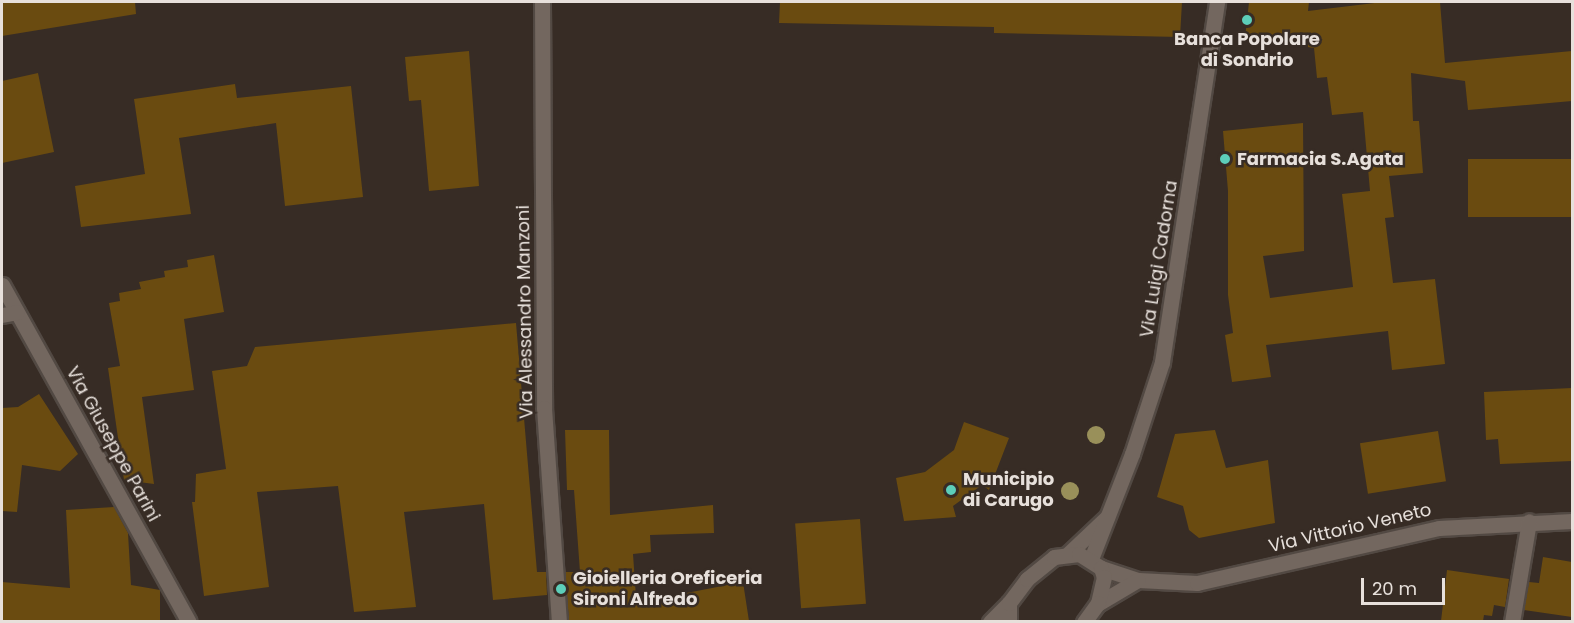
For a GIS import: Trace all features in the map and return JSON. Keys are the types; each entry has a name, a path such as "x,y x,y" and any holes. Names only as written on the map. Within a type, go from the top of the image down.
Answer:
{"street":[{"name":"Via Alessandro Manzoni","path":"542,2 544,408 559,621"},
{"name":"Via Luigi Cadorna","path":"1096,563 1109,515 1144,422 1170,323 1216,2"},
{"name":"Via Giuseppe Parini","path":"2,285 189,621"},
{"path":"2,315 17,312"},
{"name":"Via Luigi Cadorna","path":"990,621 1042,565 1068,554 1109,515"},
{"path":"1512,621 1529,521"},
{"name":"Via Vittorio Veneto","path":"1068,554 1138,580 1197,583 1428,530 1529,521 1572,521"},
{"path":"1084,621 1098,603 1104,590 1096,563"},
{"path":"1098,603 1138,580"},
{"path":"1009,603 1009,621"}],"building":[{"path":"2,2 135,2 136,14 2,36"},
{"path":"780,2 1182,2 1180,37 994,33 994,27 779,23"},
{"path":"1249,2 1309,2 1308,11 1383,2 1440,2 1445,63 1572,51 1572,101 1468,110 1465,81 1411,73 1413,121 1419,121 1423,173 1389,176 1394,217 1385,218 1393,283 1435,279 1445,364 1392,370 1388,331 1266,345 1271,377 1232,382 1225,335 1233,333 1228,295 1228,191 1223,131 1303,123 1304,251 1263,256 1270,298 1353,287 1342,194 1370,191 1363,112 1332,115 1327,77 1317,78 1314,48 1245,38"},
{"path":"469,51 479,186 429,191 421,100 409,101 405,57"},
{"path":"38,73 54,152 2,163 2,81"},
{"path":"235,84 237,98 351,86 363,197 285,206 276,123 179,138 191,214 81,227 75,186 145,174 134,99"},
{"path":"1468,159 1572,159 1572,217 1468,217"},
{"path":"214,255 224,312 184,319 194,390 142,397 154,484 124,480 108,368 120,366 109,303 120,301 119,293 141,289 139,282 165,277 164,271 188,267 187,260"},
{"path":"516,323 537,572 546,572 547,595 493,600 484,504 404,512 416,607 354,612 338,486 257,492 269,587 204,596 192,502 195,502 196,474 226,469 212,371 247,366 255,347"},
{"path":"1572,388 1572,461 1500,464 1498,439 1486,440 1484,392"},
{"path":"39,394 78,454 60,471 22,465 17,512 2,511 2,408 18,407"},
{"path":"964,422 1009,438 989,490 982,485 953,506 956,517 904,521 896,478 925,472 954,450"},
{"path":"565,430 609,430 610,515 713,505 714,533 650,535 651,552 633,554 636,597 676,595 743,582 749,621 569,621 565,572 580,572 574,490 567,490"},
{"path":"1215,430 1226,468 1268,460 1275,523 1199,538 1189,530 1183,506 1157,497 1175,434"},
{"path":"1438,431 1446,481 1368,494 1360,443"},
{"path":"114,507 128,533 131,585 160,590 160,621 2,621 2,582 70,588 66,510"},
{"path":"860,519 866,604 801,608 795,524"},
{"path":"1543,557 1572,562 1572,617 1524,610 1529,582 1539,583"},
{"path":"1447,570 1509,579 1505,607 1494,605 1492,616 1484,615 1483,621 1441,621"}],"place":[{"name":"Banca Popolare di Sondrio","path":"1247,20"},
{"name":"Farmacia S.Agata","path":"1225,159"},
{"name":"Municipio di Carugo","path":"951,490"},
{"name":"Gioielleria Oreficeria Sironi Alfredo","path":"561,589"}]}
